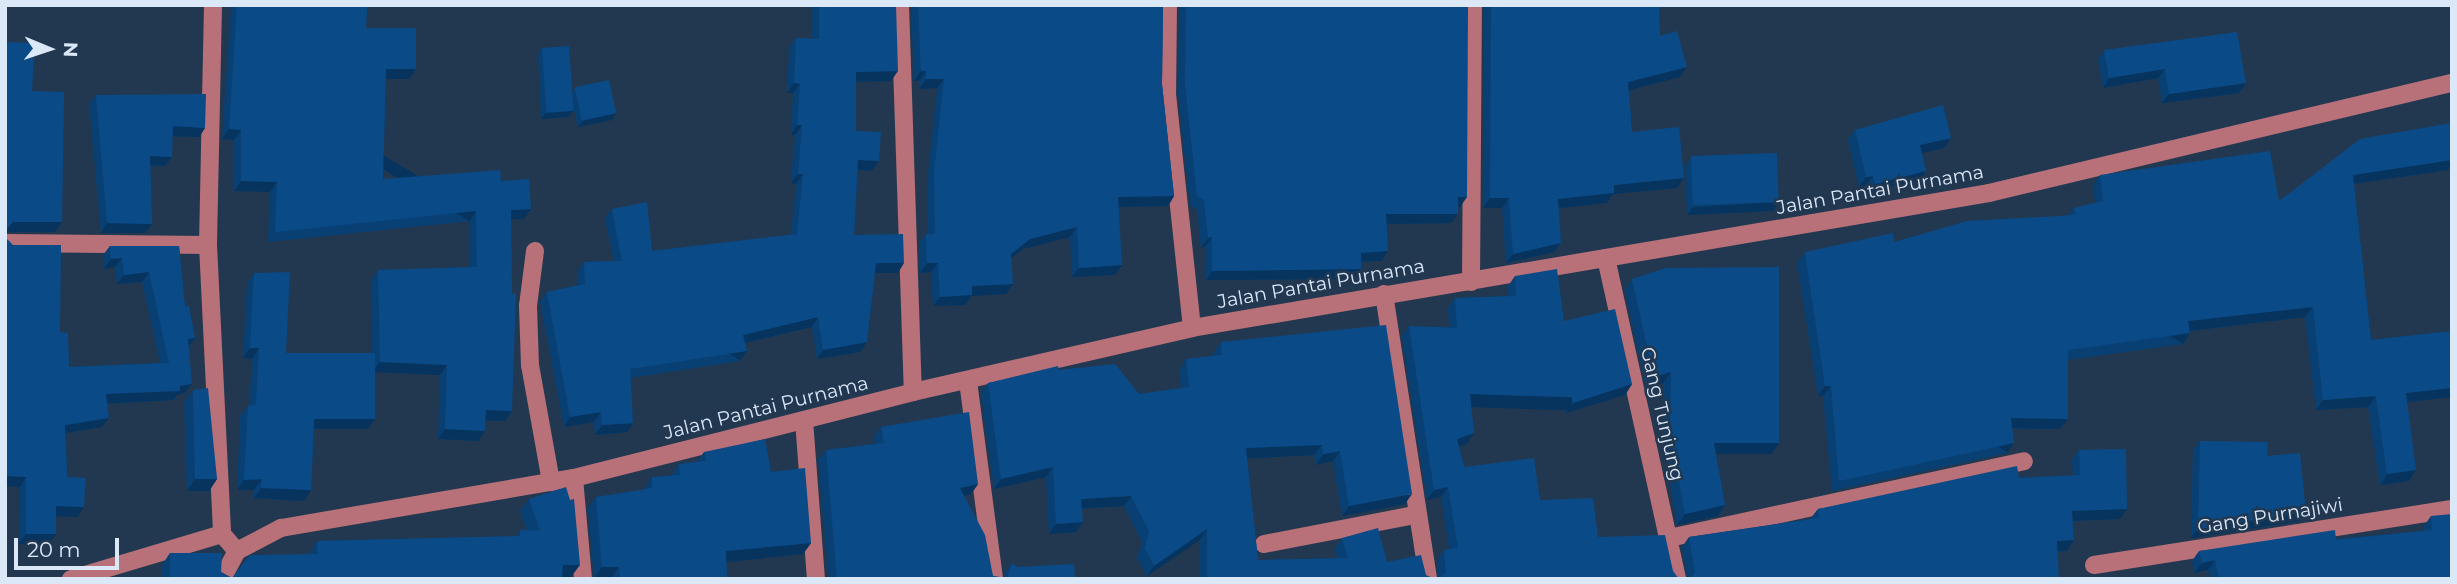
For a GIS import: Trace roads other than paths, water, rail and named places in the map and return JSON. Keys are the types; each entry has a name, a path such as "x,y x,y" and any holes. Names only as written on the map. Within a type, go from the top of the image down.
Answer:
{"street":[{"path":"213,5 208,245 222,534 237,551 222,579"},
{"path":"900,5 913,392"},
{"path":"1168,5 1167,94 1192,328"},
{"path":"1471,282 1474,5"},
{"name":"Jalan Pantai Purnama","path":"237,551 281,528 573,478 913,392 968,382 1192,328 1989,193 2452,83"},
{"path":"7,243 208,245"},
{"path":"535,251 528,306 530,365 551,482"},
{"name":"Gang Tunjung","path":"1606,258 1678,579"},
{"path":"1384,294 1415,515 1428,579"},
{"path":"968,382 994,579"},
{"path":"804,421 816,579"},
{"path":"1669,538 2024,461"},
{"path":"573,478 583,579"},
{"name":"Gang Purnajiwi","path":"2094,565 2452,509"},
{"path":"1264,544 1415,515"},
{"path":"71,579 222,534"}]}
